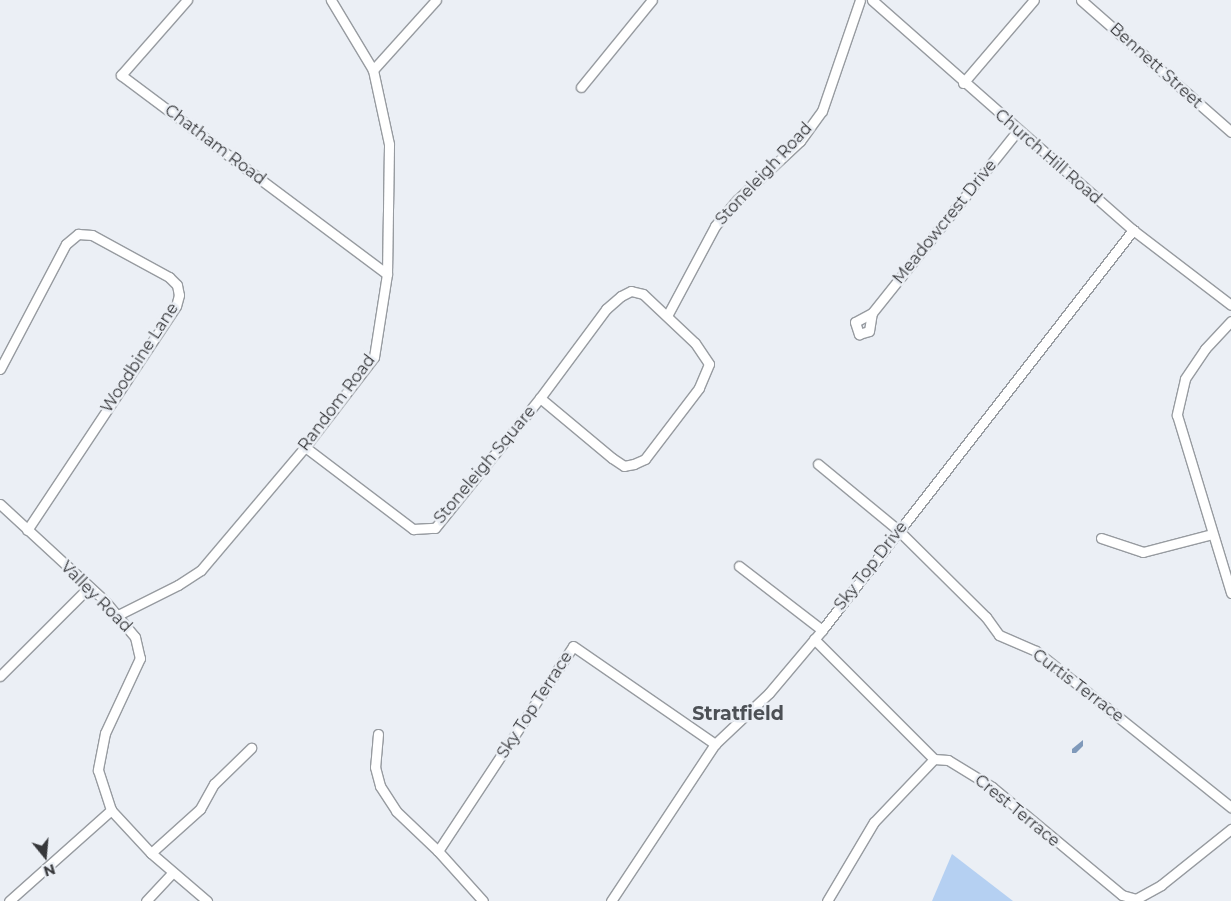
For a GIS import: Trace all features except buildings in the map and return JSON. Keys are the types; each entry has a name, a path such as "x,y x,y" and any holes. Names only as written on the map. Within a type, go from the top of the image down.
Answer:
{"street":[{"name":"Chatham Road","path":"187,0 121,75 388,274"},
{"name":"Random Road","path":"118,615 178,585 201,570 305,447 374,357 388,274 389,144 373,70 330,0"},
{"path":"373,70 436,0"},
{"path":"581,87 652,0"},
{"name":"Stoneleigh Road","path":"667,316 715,226 738,199 800,141 822,111 860,0"},
{"name":"Church Hill Road","path":"872,0 1133,230 1231,304"},
{"path":"964,83 1034,0"},
{"name":"Bennett Street","path":"1081,0 1231,132"},
{"name":"Meadowcrest Drive","path":"872,313 1018,130"},
{"name":"Sky Top Drive","path":"611,901 715,744 769,693 822,630 1133,230"},
{"name":"Woodbine Lane","path":"0,369 66,244 78,234 92,235 170,277 177,285 180,295 176,306 27,530"},
{"name":"Stoneleigh Square","path":"305,447 412,528 435,528 540,398 606,309 621,296 631,291 643,294 704,352 709,364 699,388 645,459 624,466 540,398"},
{"path":"1231,321 1205,349 1185,379 1177,415 1212,534 1227,562 1231,594"},
{"name":"Curtis Terrace","path":"818,464 898,530 986,617 999,635 1036,650 1231,807"},
{"name":"Valley Road","path":"0,504 118,615 136,637 141,654 138,667 103,742 98,770 111,810 172,873 207,901"},
{"path":"1101,538 1144,552 1212,534"},
{"path":"739,566 822,630"},
{"path":"0,676 89,587"},
{"name":"Crest Terrace","path":"814,639 934,759 948,760 992,787 1122,895 1136,899 1161,885 1231,829"},
{"name":"Sky Top Terrace","path":"438,851 573,646 715,744"},
{"path":"378,734 374,767 380,786 396,811 438,851 483,901"},
{"path":"152,853 200,809 214,784 251,748"},
{"path":"826,901 874,822 934,759"},
{"path":"10,901 111,810"},
{"path":"146,901 172,873"}],"shaded area":[{"path":"1083,740 1083,746 1076,753 1072,753 1072,749"},
{"path":"952,854 1013,901 932,901"}],"district":[{"name":"Stratfield","path":"738,714"}]}
